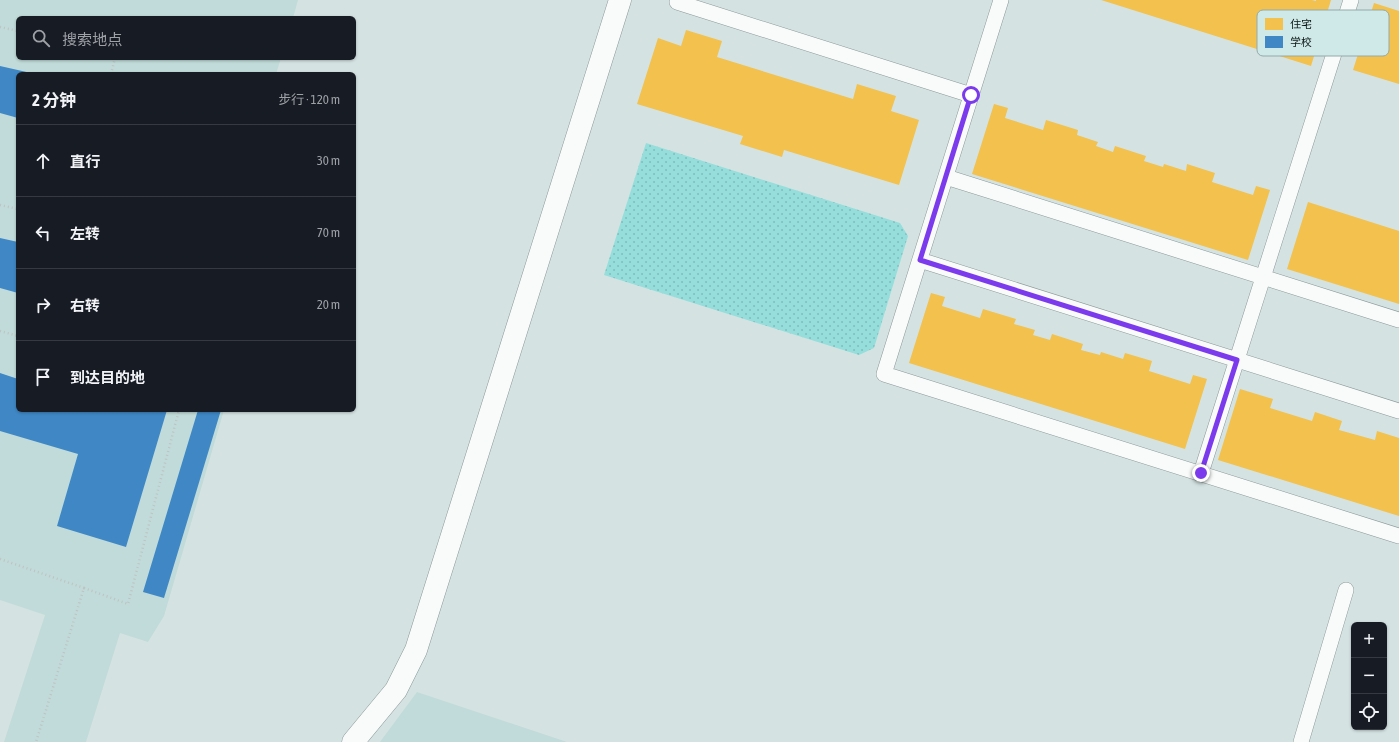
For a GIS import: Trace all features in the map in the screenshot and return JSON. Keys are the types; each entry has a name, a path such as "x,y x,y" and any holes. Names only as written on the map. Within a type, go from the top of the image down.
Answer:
{"street":[{"path":"353,742 396,690 416,650 620,0"}],"lane":[{"path":"1001,0 884,374 1399,536"},
{"path":"1348,10 1351,0"},
{"path":"677,2 971,95"},
{"path":"1201,473 1333,56"},
{"path":"946,177 1399,320"},
{"path":"920,260 1399,411"},
{"path":"1301,742 1346,590"}],"path":[{"path":"0,27 16,31"},
{"path":"112,72 114,60"},
{"path":"0,204 16,208"},
{"path":"0,331 16,335"},
{"path":"0,559 128,604 178,412"},
{"path":"36,742 84,588"}],"shaded area":[{"path":"0,0 298,0 294,16 16,16 16,60 280,60 277,72 16,72 16,412 223,412 164,616 148,642 120,633 86,742 4,742 45,615 0,600"},
{"path":"646,143 900,223 908,236 874,348 859,355 604,275"},
{"path":"417,692 567,742 380,742"}],"building: 住宅":[{"path":"1101,0 1331,0 1328,10 1257,10 1257,49"},
{"path":"1374,3 1399,11 1399,84 1353,70 1357,56 1389,56 1389,10 1372,10"},
{"path":"686,30 722,41 717,57 853,99 857,84 896,96 891,111 919,120 899,185 784,150 782,157 740,144 743,136 637,104 658,38 681,46"},
{"path":"1279,56 1314,56 1311,66"},
{"path":"994,104 1008,108 1005,118 1043,130 1046,120 1078,130 1077,135 1098,142 1096,146 1113,152 1115,146 1146,156 1144,161 1163,167 1164,164 1186,171 1187,164 1215,173 1212,182 1253,195 1256,186 1270,190 1248,260 972,174"},
{"path":"1308,202 1399,231 1399,304 1287,269"},
{"path":"931,293 945,297 942,306 980,318 983,309 1016,319 1014,324 1035,330 1033,335 1050,340 1052,334 1083,344 1081,350 1100,355 1101,352 1123,359 1125,353 1152,361 1149,371 1190,384 1193,375 1207,379 1185,449 909,363"},
{"path":"1240,389 1273,399 1270,408 1312,421 1315,412 1342,421 1339,430 1375,440 1377,431 1399,438 1399,516 1218,460"}],"building: 学校":[{"path":"0,66 27,72 16,72 16,117 0,113"},
{"path":"0,238 16,242 16,292 0,288"},
{"path":"0,373 16,378 16,412 166,412 126,547 57,526 78,454 0,431"},
{"path":"197,412 220,412 164,598 143,592"}],"route":[{"path":"971,95 920,260 1237,360 1201,473"}]}
